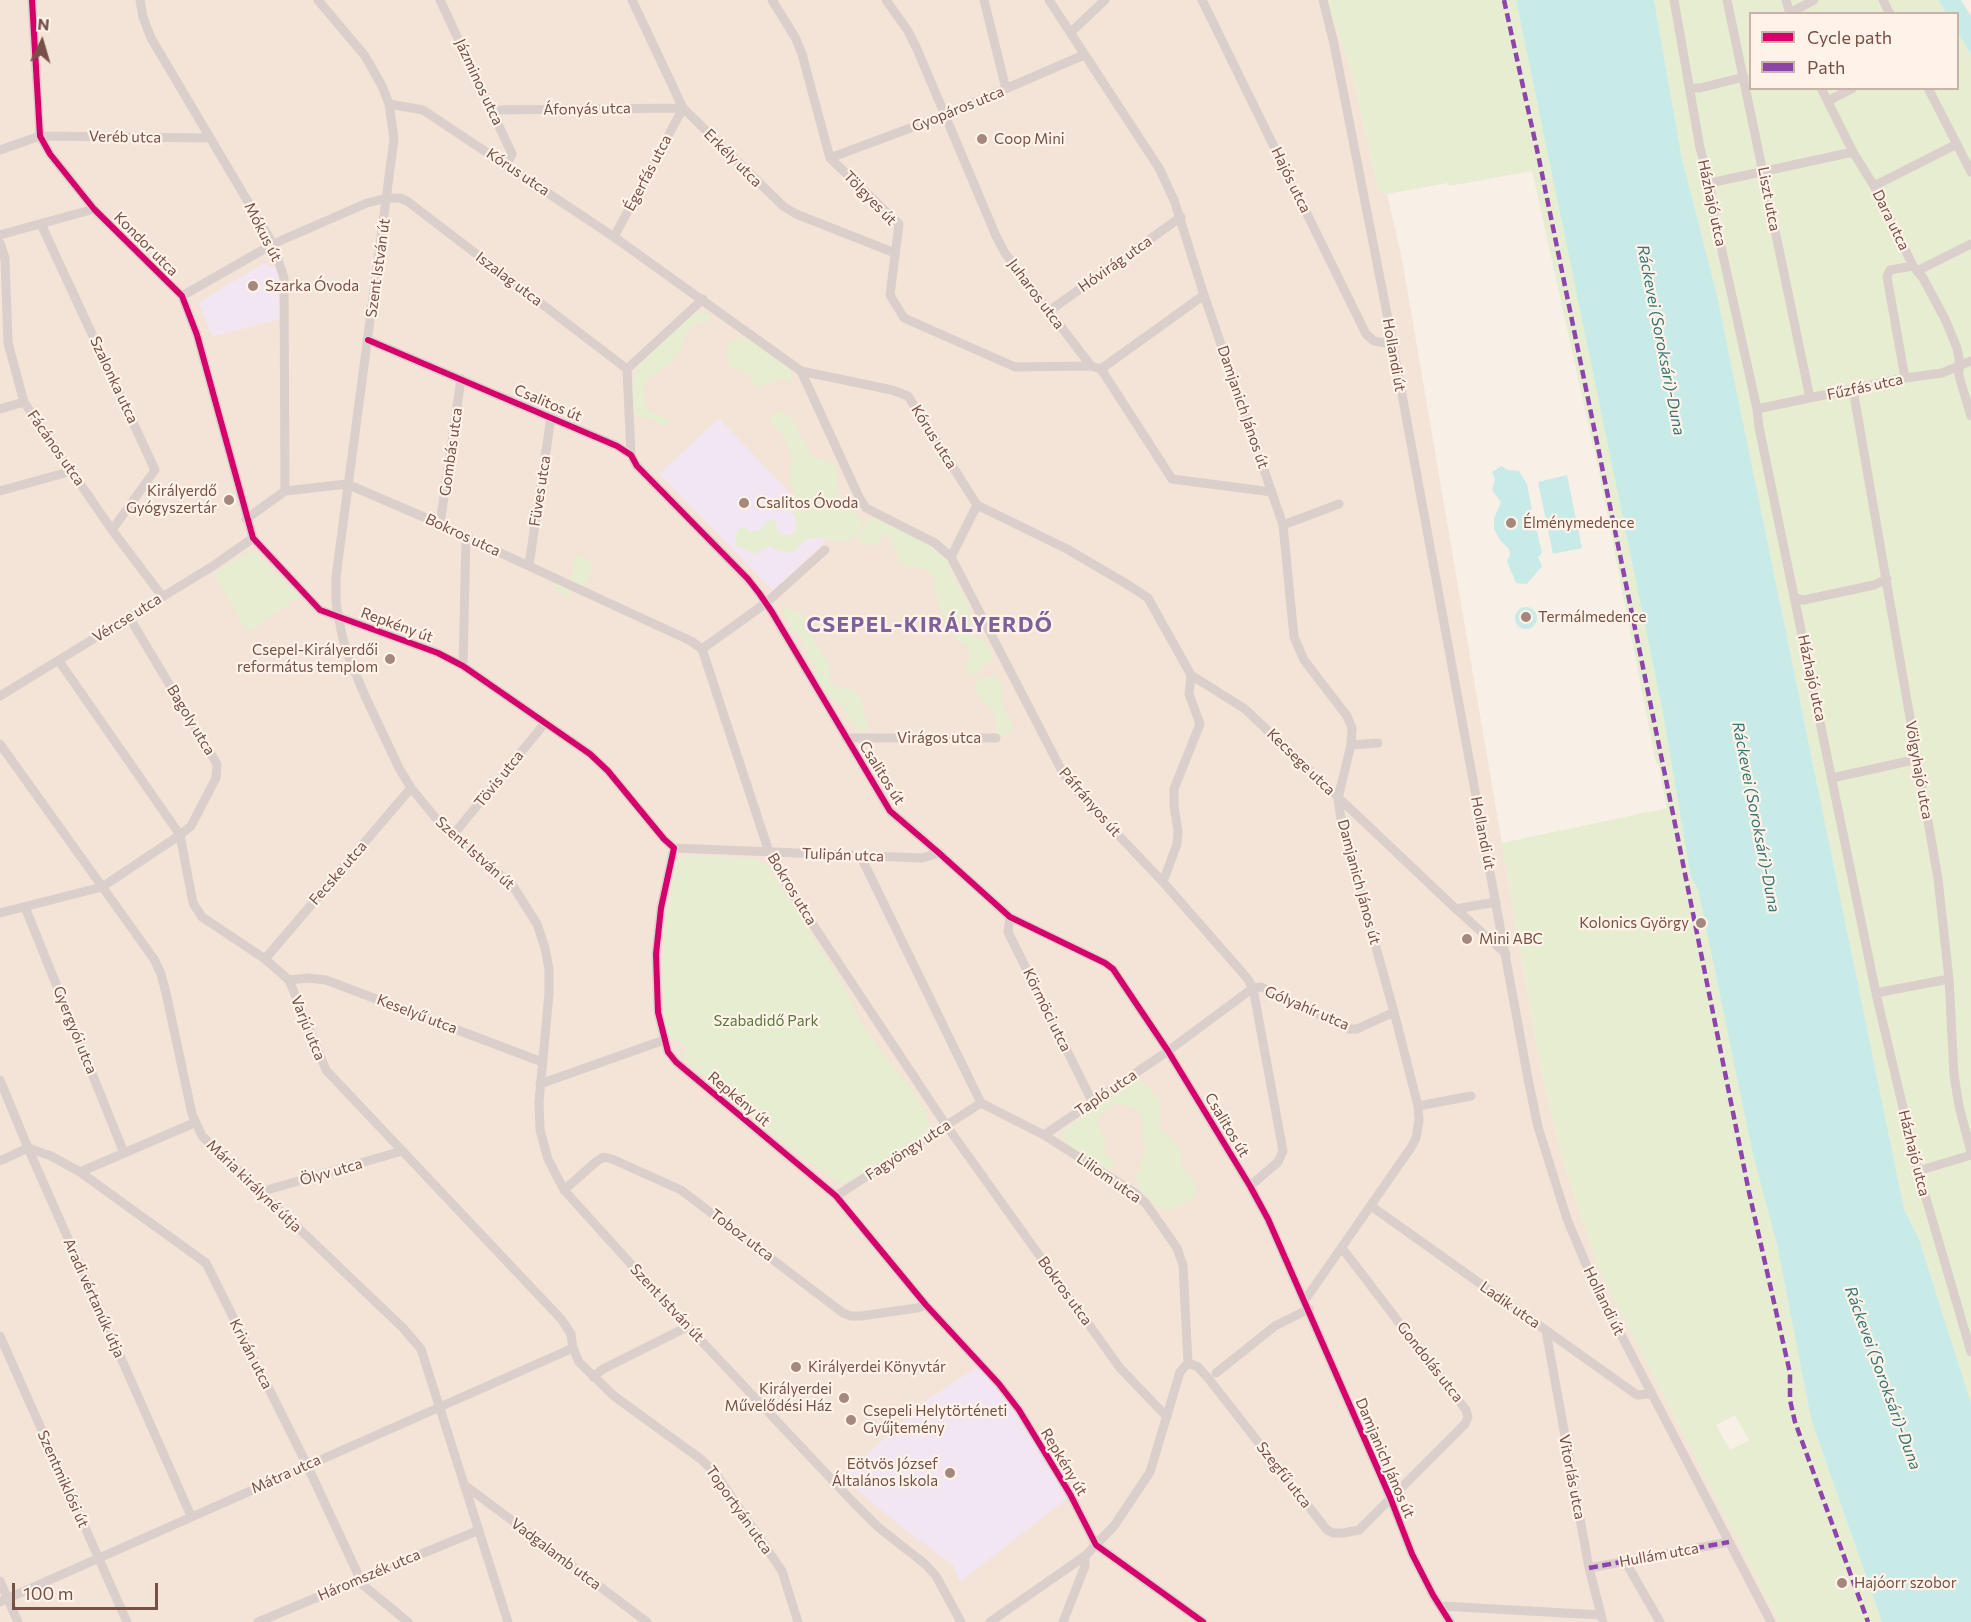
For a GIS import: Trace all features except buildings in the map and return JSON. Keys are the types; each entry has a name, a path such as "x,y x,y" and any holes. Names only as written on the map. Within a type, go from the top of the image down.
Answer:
{"street":[{"name":"Kondor utca","path":"32,0 40,135 50,154 94,209 182,296 197,335 253,538 320,610 338,616"},
{"name":"Mókus út","path":"140,0 143,17 151,38 273,244 284,278 285,491"},
{"name":"Szent István út","path":"318,0 365,56 382,86 389,104 394,139 336,577 338,616 344,644 354,671 399,768 411,788 429,811 453,835 513,886 537,924 549,969 539,1116 543,1145 564,1190 851,1500 878,1527 925,1563 936,1576 961,1622"},
{"name":"Jázminos utca","path":"440,0 512,154 507,164"},
{"name":"Erkély utca","path":"632,0 682,108 783,206 796,214 895,253"},
{"name":"Tölgyes út","path":"772,0 795,37 802,54 830,158 899,224 890,295 904,318 1015,367 1091,366"},
{"name":"Juharos utca","path":"886,0 908,31 996,236 1014,267 1091,366"},
{"path":"984,0 1006,89"},
{"name":"Damjanich János út","path":"1049,0 1159,168 1181,217 1204,295 1283,525 1294,637 1304,660 1350,722 1351,744 1338,798 1342,826 1394,1012 1418,1106 1419,1120 1416,1138 1307,1304 1412,1554 1432,1595 1450,1622"},
{"path":"1071,32 1105,0"},
{"name":"Hajós utca","path":"1202,0 1366,334 1374,341 1392,344"},
{"name":"Hollandi út","path":"1323,0 1334,44 1392,344 1529,1084 1553,1179 1594,1283 1771,1622"},
{"name":"Házhajó utca","path":"1674,0 1700,148 1710,183 1712,207 1757,409 1876,993 1918,1171 1970,1347"},
{"name":"Liszt utca","path":"1727,0 1810,398"},
{"path":"1792,12 1814,0"},
{"name":"Gyopáros utca","path":"830,158 945,115 1084,56"},
{"path":"1690,88 1700,88 1744,77"},
{"name":"Dara utca","path":"1822,90 1916,268 1890,270 1887,277 1905,378"},
{"path":"1827,101 1849,90"},
{"path":"1929,90 1971,172"},
{"name":"Kórus utca","path":"389,104 423,110 507,164 703,299 801,371 892,390 908,396 977,506"},
{"name":"Áfonyás utca","path":"492,111 682,108"},
{"name":"Égerfás utca","path":"614,237 682,108"},
{"name":"Veréb utca","path":"40,135 210,138"},
{"path":"0,150 40,135"},
{"path":"1874,186 1957,144"},
{"path":"1710,183 1853,152"},
{"path":"182,296 273,244 367,203 387,198"},
{"name":"Iszalag utca","path":"387,198 400,198 407,201 627,369"},
{"path":"0,235 94,209"},
{"name":"Hóvirág utca","path":"1049,311 1181,217"},
{"name":"Szalonka utca","path":"41,224 155,470 112,530"},
{"name":"Fácános utca","path":"0,243 5,258 8,343 24,402 112,530 162,596"},
{"path":"1971,244 1916,268 1945,319 1957,348 1959,375 1971,416"},
{"path":"1101,369 1204,295"},
{"path":"631,455 627,369 703,299"},
{"name":"Csalitos út","path":"368,340 551,417 617,446 631,455 637,466 748,579 766,603 890,811 1010,917 1113,969 1168,1051 1250,1186 1280,1242 1298,1290 1307,1304"},
{"name":"Fűzfás utca","path":"1757,409 1905,378 1942,373 1971,361"},
{"path":"1091,366 1101,369 1172,479 1272,492"},
{"name":"Páfrányos út","path":"801,371 866,508 934,543 951,557 1064,775 1163,882 1247,978 1253,988 1283,1151 1278,1162 1250,1186"},
{"name":"Gombás utca","path":"440,524 461,380"},
{"name":"Völgyhajó utca","path":"1853,389 1938,879 1949,979 1954,1075 1971,1154"},
{"path":"0,409 24,402"},
{"name":"Füves utca","path":"529,565 551,417"},
{"path":"0,490 72,471"},
{"path":"246,519 285,491 347,484"},
{"name":"Bokros utca","path":"347,484 529,565 691,641 702,649 769,852 790,890 946,1125 1120,1368 1167,1417"},
{"path":"1283,525 1339,504"},
{"path":"951,557 977,506 1066,549 1148,598 1191,675 1189,694 1200,724 1173,789 1178,831 1177,844 1163,882"},
{"path":"463,666 466,537"},
{"name":"Vércse utca","path":"0,696 213,566 253,538"},
{"path":"702,649 766,603 825,550"},
{"path":"1795,598 1804,600 1874,585 1887,579"},
{"name":"Repkény út","path":"338,616 438,653 463,666 601,763 674,848 661,908 657,954 657,996 668,1052 676,1062 836,1196 926,1305 1008,1395 1070,1494 1096,1545 1203,1622"},
{"name":"Bagoly utca","path":"0,913 102,887 180,836 191,826 216,778 217,764 129,617"},
{"name":"Varjú utca","path":"59,661 180,836 193,903 202,916 265,958 289,980 326,1070 562,1320 571,1334 573,1348 579,1362 593,1377"},
{"name":"Kecsege utca","path":"1191,675 1245,709 1506,954"},
{"name":"Tövis utca","path":"453,835 545,723"},
{"name":"Virágos utca","path":"846,738 996,738"},
{"path":"1351,744 1378,743"},
{"name":"Mária királyné útja","path":"0,744 154,959 161,974 194,1123 202,1136 413,1339 424,1358 508,1622"},
{"path":"1832,778 1918,759"},
{"name":"Fecske utca","path":"265,958 411,788"},
{"name":"Tulipán utca","path":"674,848 922,858 939,853"},
{"path":"861,856 981,1103"},
{"path":"1456,909 1496,902"},
{"name":"Gyergyói utca","path":"25,907 124,1153"},
{"name":"Körmöci utca","path":"1010,917 1008,932 1092,1101"},
{"name":"Keselyű utca","path":"289,980 308,978 326,980 542,1062"},
{"path":"1876,993 1949,979"},
{"name":"Gólyahír utca","path":"1253,988 1261,987 1349,1029 1357,1029 1394,1012"},
{"name":"Tapló utca","path":"1044,1135 1168,1051 1253,988"},
{"path":"540,1084 664,1040"},
{"name":"Aradi vértanúk útja","path":"0,1080 191,1516"},
{"path":"1418,1106 1471,1096"},
{"name":"Fagyöngy utca","path":"836,1196 981,1103"},
{"name":"Liliom utca","path":"981,1103 1044,1135 1135,1193 1147,1205 1182,1255 1188,1363 1180,1372 1150,1472 1135,1498 1085,1556 990,1622"},
{"path":"80,1172 194,1123"},
{"path":"0,1161 28,1148"},
{"name":"Kriván utca","path":"28,1148 51,1156 80,1172 206,1263 307,1465 363,1586 408,1622"},
{"name":"Ölyv utca","path":"260,1192 402,1151"},
{"path":"1918,1171 1971,1154"},
{"name":"Toboz utca","path":"564,1190 597,1161 604,1157 612,1159 681,1190 843,1313 850,1316 861,1316 926,1305"},
{"name":"Ladik utca","path":"1371,1206 1637,1395 1651,1394"},
{"name":"Gondolás utca","path":"1342,1248 1466,1410 1468,1417 1465,1424 1390,1497"},
{"path":"1216,1373 1275,1326 1307,1304"},
{"path":"593,1377 603,1369 689,1326"},
{"name":"Vitorlás utca","path":"1546,1330 1589,1568 1602,1618"},
{"name":"Szentmiklósi út","path":"0,1336 127,1622"},
{"name":"Mátra utca","path":"4,1600 573,1348"},
{"name":"Szegfű utca","path":"1188,1363 1198,1367 1208,1378 1327,1530 1343,1533 1359,1530 1390,1497"},
{"name":"Toportyán utca","path":"593,1377 614,1396 708,1465 716,1474 782,1571 798,1622"},
{"name":"Vadgalamb utca","path":"466,1486 647,1622"},
{"name":"Háromszék utca","path":"258,1622 359,1578 479,1530"},
{"name":"Hullám utca","path":"1589,1568 1730,1542"},
{"path":"1063,1622 1084,1566 1085,1556"},
{"path":"1625,1561 1660,1622"},
{"path":"0,1581 4,1600 18,1622"},
{"path":"1441,1606 1602,1618"}],"shaded area":[{"path":"0,0 1326,0 1353,75 1379,192 1387,194 1402,259 1538,1054 1562,1158 1598,1267 1779,1622 0,1622"},
{"name":"Szarka Óvoda","path":"264,263 278,270 281,319 212,337 199,302"},
{"name":"Csalitos Óvoda","path":"719,418 831,536 773,591 659,474"},
{"name":"Eötvös József Általános Iskola","path":"978,1366 1009,1400 1068,1498 960,1582 953,1565 899,1525 842,1477 924,1402"}],"green space":[{"path":"1326,0 1516,0 1662,708 1691,878 1698,889 1752,1151 1777,1245 1811,1419 1882,1622 1779,1622 1598,1267 1562,1158 1538,1054 1502,843 1667,808 1658,763 1656,763 1600,477 1532,171 1449,186 1448,183 1387,194 1379,192 1353,75","holes":["1735,1415 1749,1440 1730,1450 1716,1425"]},
{"path":"1654,0 1938,0 1945,12 1749,12 1749,90 1959,90 1959,35 1971,55 1971,1403 1919,1239 1904,1209 1717,295 1682,159"},
{"path":"700,312 711,316 709,321 697,323 686,333 681,351 671,363 648,379 644,386 645,405 651,412 669,419 669,423 664,426 652,419 635,416 631,405 631,388 640,359 688,316"},
{"path":"743,337 754,342 790,369 793,377 790,381 779,379 757,387 753,384 752,376 730,366 727,360 727,348 730,342"},
{"path":"777,412 787,414 794,421 814,458 837,466 837,489 843,501 852,506 862,522 862,526 853,539 845,542 818,538 806,539 793,552 778,551 770,546 754,554 736,545 739,528 758,531 771,519 775,520 781,535 792,535 796,530 796,520 789,505 795,492 789,483 792,457 782,434 771,424 770,418"},
{"path":"869,518 875,518 926,543 941,554 950,566 951,574 969,604 971,630 975,636 985,642 992,653 991,661 977,673 970,675 966,672 966,663 970,656 969,648 956,639 947,627 935,593 935,580 932,574 923,569 909,567 899,561 891,539 887,535 883,535 877,544 864,545 859,541 858,536"},
{"path":"252,550 301,596 248,632 213,574"},
{"path":"575,554 593,563 587,584 572,590 569,597 554,589 556,584 571,578"},
{"path":"786,608 802,614 811,624 815,643 829,662 829,679 833,685 852,690 860,697 869,727 866,732 857,730 843,707 821,690 816,678 816,668 808,657 800,636 791,630 789,621 784,616 782,611"},
{"path":"994,676 1000,679 1003,689 1002,703 1013,726 1012,731 1007,735 999,736 996,731 996,713 977,693 975,682 978,679"},
{"name":"Szabadidő Park","path":"683,856 757,859 768,866 841,981 861,1022 926,1111 930,1132 848,1183 839,1183 757,1124 738,1102 722,1094 684,1059 686,1046 668,1039 664,1021 663,957 664,935 676,863"},
{"path":"1136,1078 1140,1079 1161,1101 1160,1128 1177,1144 1182,1157 1181,1164 1197,1189 1195,1198 1171,1210 1160,1209 1140,1190 1136,1177 1146,1148 1142,1136 1141,1113 1134,1108 1119,1104 1111,1106 1099,1116 1098,1125 1106,1140 1105,1153 1113,1160 1115,1165 1113,1169 1105,1169 1069,1146 1063,1139 1062,1133 1067,1127"}],"water":[{"name":"Ráckevei (Soroksári)-Duna","path":"1516,0 1654,0 1682,159 1717,295 1904,1209 1919,1239 1971,1403 1971,1622 1882,1622 1811,1419 1777,1245 1752,1151 1698,889 1691,878 1662,708"},
{"path":"1938,0 1961,0 1971,16 1971,55 1959,35 1959,12 1945,12"},
{"name":"Élménymedence","path":"1501,466 1508,470 1519,471 1527,484 1532,510 1526,520 1529,526 1537,531 1542,553 1538,557 1542,566 1527,584 1516,583 1507,561 1510,555 1509,549 1494,529 1494,518 1501,502 1492,490 1495,479 1492,472"},
{"path":"1567,475 1582,548 1553,554 1538,482"},
{"name":"Termálmedence","path":"1526,607 1534,610 1537,618 1534,626 1526,629 1518,626 1515,618 1518,610"}],"marked path":[{"path":"1504,0 1539,159 1749,1192 1790,1373 1790,1400 1795,1422 1868,1622"},
{"path":"1589,1568 1729,1542"}],"cycle path":[{"path":"32,0 40,136 50,154 94,209 182,296 197,335 253,538 320,610 438,653 463,666 590,754 608,771 674,848 661,908 656,954 658,1012 668,1052 676,1062 836,1196 926,1305 999,1384 1019,1410 1070,1494 1096,1545 1203,1622"},
{"path":"368,340 617,446 631,455 637,466 759,593 890,811 1010,917 1113,969 1168,1051 1268,1219 1390,1497 1412,1554 1450,1622"}],"place":[{"name":"Coop Mini","path":"982,139"},
{"name":"Szarka Óvoda","path":"253,286"},
{"name":"Királyerdő Gyógyszertár","path":"229,500"},
{"name":"Csalitos Óvoda","path":"744,503"},
{"name":"Élménymedence","path":"1511,523"},
{"name":"Termálmedence","path":"1526,617"},
{"name":"Csepel-Királyerdői református templom","path":"390,659"},
{"name":"Kolonics György","path":"1701,923"},
{"name":"Mini ABC","path":"1467,939"},
{"name":"Királyerdei Könyvtár","path":"796,1367"},
{"name":"Királyerdei Művelődési Ház","path":"844,1398"},
{"name":"Csepeli Helytörténeti Gyűjtemény","path":"851,1420"},
{"name":"Eötvös József Általános Iskola","path":"950,1473"},
{"name":"Hajóorr szobor","path":"1842,1583"}],"district":[{"name":"CSEPEL-KIRÁLYERDŐ","path":"930,625"}]}
